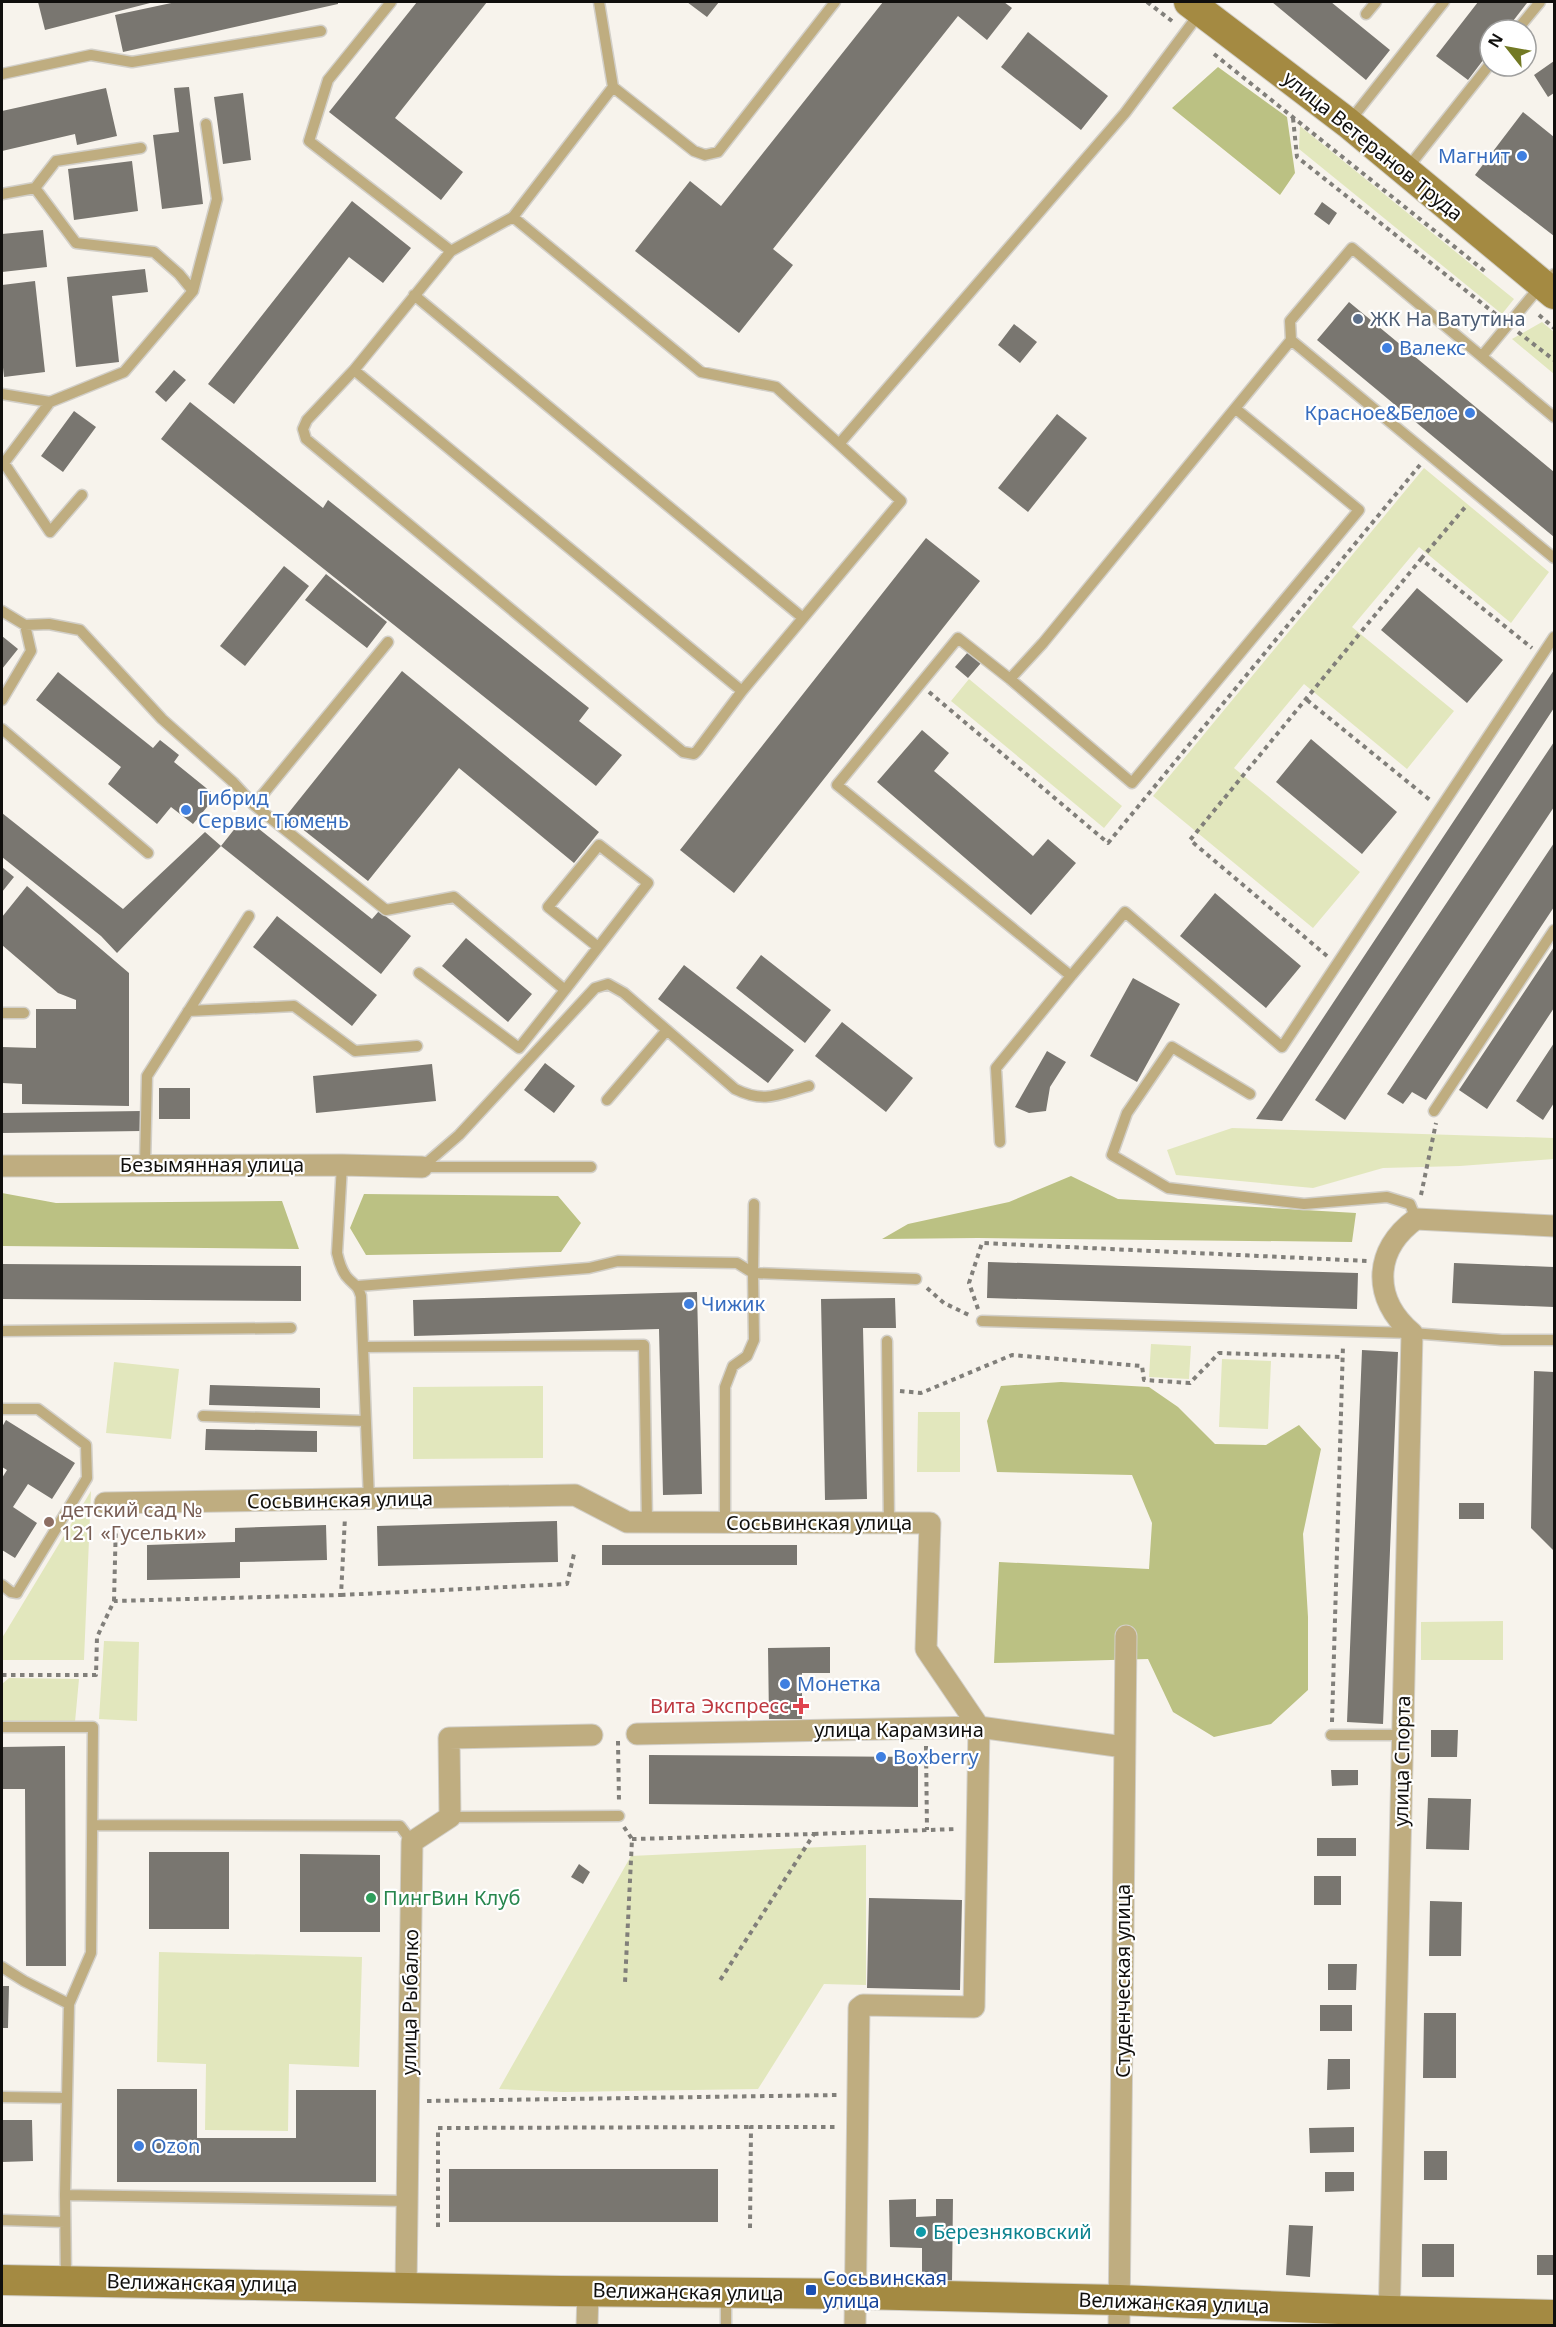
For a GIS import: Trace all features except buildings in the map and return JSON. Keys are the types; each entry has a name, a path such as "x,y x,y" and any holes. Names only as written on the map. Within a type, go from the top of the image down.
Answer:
{"street":[{"name":"улица Ветеранов Труда","path":"1192,15 1348,123 1544,289"},
{"name":"Безымянная улица","path":"2,1166 342,1165 422,1167"},
{"path":"1412,1333 1393,1314 1383,1288 1384,1262 1396,1237 1416,1219 1554,1226"},
{"name":"улица Спорта","path":"1389,2318 1412,1333"},
{"name":"Сосьвинская улица","path":"111,1503 575,1495 627,1521 930,1523 926,1649 979,1728"},
{"name":"Студенческая улица","path":"1119,2313 1126,1636"},
{"path":"855,2325 859,2008 863,2005 974,2007 979,1728"},
{"name":"улица Карамзина","path":"637,1734 979,1728 1124,1747"},
{"path":"412,1842 450,1817 449,1738 592,1735"},
{"name":"улица Рыбалко","path":"406,2288 412,1842"},
{"name":"Велижанская улица","path":"2,2280 856,2294 1119,2313 1389,2318 1554,2315"},
{"path":"587,2325 588,2291"}],"lane":[{"path":"391,2 328,80 309,141 451,251"},
{"path":"599,2 613,87 694,151 705,155 718,152 835,2"},
{"path":"1366,14 1376,2"},
{"path":"1348,123 1444,2"},
{"path":"1527,18 1540,2"},
{"path":"839,444 1125,114 1192,15"},
{"path":"2,74 91,55 132,62 321,31"},
{"path":"1406,170 1479,78"},
{"path":"513,217 701,372 776,387 901,501 742,691 694,754 683,752 306,439 303,429 307,420 354,370 451,251 513,217 613,87"},
{"path":"82,495 50,532 3,464 50,402 123,372 193,291 217,199 206,124"},
{"path":"2,194 35,188 56,161 141,148"},
{"path":"35,188 76,243 154,252 179,274 193,291"},
{"path":"1010,680 1043,643 1291,340 1290,321 1352,248 1554,417"},
{"path":"1482,356 1508,324 1544,289"},
{"path":"414,295 803,618"},
{"path":"1291,340 1554,558"},
{"path":"354,370 742,691"},
{"path":"2,394 50,402"},
{"path":"1071,976 837,785 958,638 1132,783 1359,510 1236,409"},
{"path":"2,611 25,625 49,624 80,630 162,719 233,782 254,804 386,910 454,897 564,990"},
{"path":"2,700 31,651 25,625"},
{"path":"1000,1142 996,1068 1125,912 1282,1047 1554,637"},
{"path":"254,804 388,642"},
{"path":"2,729 148,853"},
{"path":"419,973 519,1048 648,884 598,845 548,907 598,947"},
{"path":"145,1166 147,1076 249,916"},
{"path":"1434,1111 1554,930"},
{"path":"422,1167 459,1135 595,988 608,984 624,993 735,1089 749,1096 764,1098 809,1086"},
{"path":"188,1011 294,1006 355,1051 417,1046"},
{"path":"2,1013 24,1013"},
{"path":"607,1100 668,1030"},
{"path":"1250,1094 1172,1047 1127,1113 1112,1155 1167,1188 1304,1204 1387,1197 1410,1204 1416,1219"},
{"path":"342,1165 337,1253 340,1266 347,1278 358,1286 589,1268 618,1261 737,1263 753,1273 916,1279"},
{"path":"422,1167 591,1167"},
{"path":"725,1522 725,1388 733,1366 747,1356 754,1340 754,1204"},
{"path":"358,1286 364,1347 364,1421 369,1500"},
{"path":"982,1321 1412,1333 1502,1340 1554,1340"},
{"path":"2,1331 291,1328"},
{"path":"886,1341 889,1523"},
{"path":"364,1347 644,1345 647,1522"},
{"path":"2,1409 38,1409 86,1445 87,1478 17,1593 11,1592 2,1585"},
{"path":"203,1416 364,1421"},
{"path":"2,1727 93,1727 92,1953 69,2004 65,2196 66,2280"},
{"path":"1331,1734 1402,1736"},
{"path":"450,1817 619,1816"},
{"path":"93,1825 400,1826 412,1842"},
{"path":"2,1967 69,2004"},
{"path":"2,2097 67,2098"},
{"path":"65,2196 407,2201"},
{"path":"2,2220 65,2222"},
{"path":"726,2293 726,2325"}],"path":[{"path":"1147,2 1192,15 1293,118 1488,274"},
{"path":"1293,118 1297,157 1554,360"},
{"path":"1544,289 1554,328"},
{"path":"920,683 1108,843 1429,454"},
{"path":"1337,964 1190,840 1477,494"},
{"path":"1421,559 1542,656"},
{"path":"1307,700 1440,808"},
{"path":"1416,1219 1436,1123 1434,1111"},
{"path":"982,1321 969,1283 982,1243 1384,1262"},
{"path":"916,1279 944,1303 982,1321"},
{"path":"1331,1734 1343,1332"},
{"path":"887,1390 921,1393 1012,1354 1142,1366 1144,1380 1190,1383 1219,1353 1342,1357"},
{"path":"341,1595 346,1500"},
{"path":"3,1677 96,1675 97,1637 114,1601 111,1503"},
{"path":"114,1601 341,1595 567,1584 574,1554"},
{"path":"926,1728 927,1830"},
{"path":"619,1816 618,1734 637,1734"},
{"path":"625,1983 632,1839 978,1829"},
{"path":"719,1982 814,1834"},
{"path":"408,2101 858,2095"},
{"path":"750,2228 751,2127"},
{"path":"438,2227 438,2128 841,2127"}],"green space":[{"path":"1218,67 1287,117 1295,173 1280,195 1172,108"},
{"path":"1300,126 1514,299 1502,314 1299,149"},
{"path":"1542,322 1554,332 1554,374 1512,339"},
{"path":"1424,468 1549,572 1511,623 1419,547 1352,627 1454,711 1407,769 1304,684 1234,768 1360,872 1313,928 1153,796"},
{"path":"969,679 1122,806 1104,828 951,701"},
{"path":"1232,1128 1554,1138 1554,1159 1460,1166 1383,1168 1313,1188 1176,1175 1167,1150"},
{"path":"1071,1176 1118,1199 1356,1213 1352,1242 882,1239 908,1224 1009,1202"},
{"path":"2,1193 56,1203 282,1201 299,1249 2,1246"},
{"path":"364,1194 558,1196 581,1223 561,1252 366,1255 350,1228"},
{"path":"1151,1344 1191,1346 1189,1379 1149,1377"},
{"path":"1222,1359 1271,1361 1268,1429 1219,1427"},
{"path":"114,1362 179,1369 171,1439 106,1433"},
{"path":"1061,1382 1149,1387 1178,1407 1215,1444 1266,1445 1299,1425 1321,1449 1303,1534 1308,1617 1308,1690 1271,1724 1214,1737 1173,1712 1148,1659 994,1663 999,1562 1149,1569 1152,1523 1132,1475 997,1472 987,1421 1001,1386"},
{"path":"543,1386 543,1458 413,1459 413,1387"},
{"path":"918,1412 960,1412 960,1472 917,1472"},
{"path":"91,1491 84,1660 2,1660 2,1638"},
{"path":"1503,1621 1503,1660 1421,1660 1421,1622"},
{"path":"104,1641 139,1642 137,1721 99,1719"},
{"path":"9,1678 79,1679 75,1722 2,1723 2,1684"},
{"path":"866,1845 866,1985 824,1984 758,2089 563,2092 499,2089 631,1856"},
{"path":"159,1952 362,1957 359,2067 289,2064 288,2131 205,2130 206,2064 157,2062"}],"place":[{"name":"Магнит","path":"1522,156"},
{"name":"ЖК На Ватутина","path":"1358,319"},
{"name":"Валекс","path":"1387,348"},
{"name":"Красное&Белое","path":"1470,413"},
{"name":"Гибрид Сервис Тюмень","path":"186,810"},
{"name":"Чижик","path":"689,1304"},
{"name":"детский сад № 121 «Гусельки»","path":"49,1522"},
{"name":"Монетка","path":"785,1684"},
{"name":"Вита Экспресс","path":"801,1706"},
{"name":"Boxberry","path":"881,1757"},
{"name":"ПингВин Клуб","path":"371,1898"},
{"name":"Ozon","path":"139,2146"},
{"name":"Березняковский","path":"921,2232"},
{"name":"Сосьвинская улица","path":"811,2290"}]}
